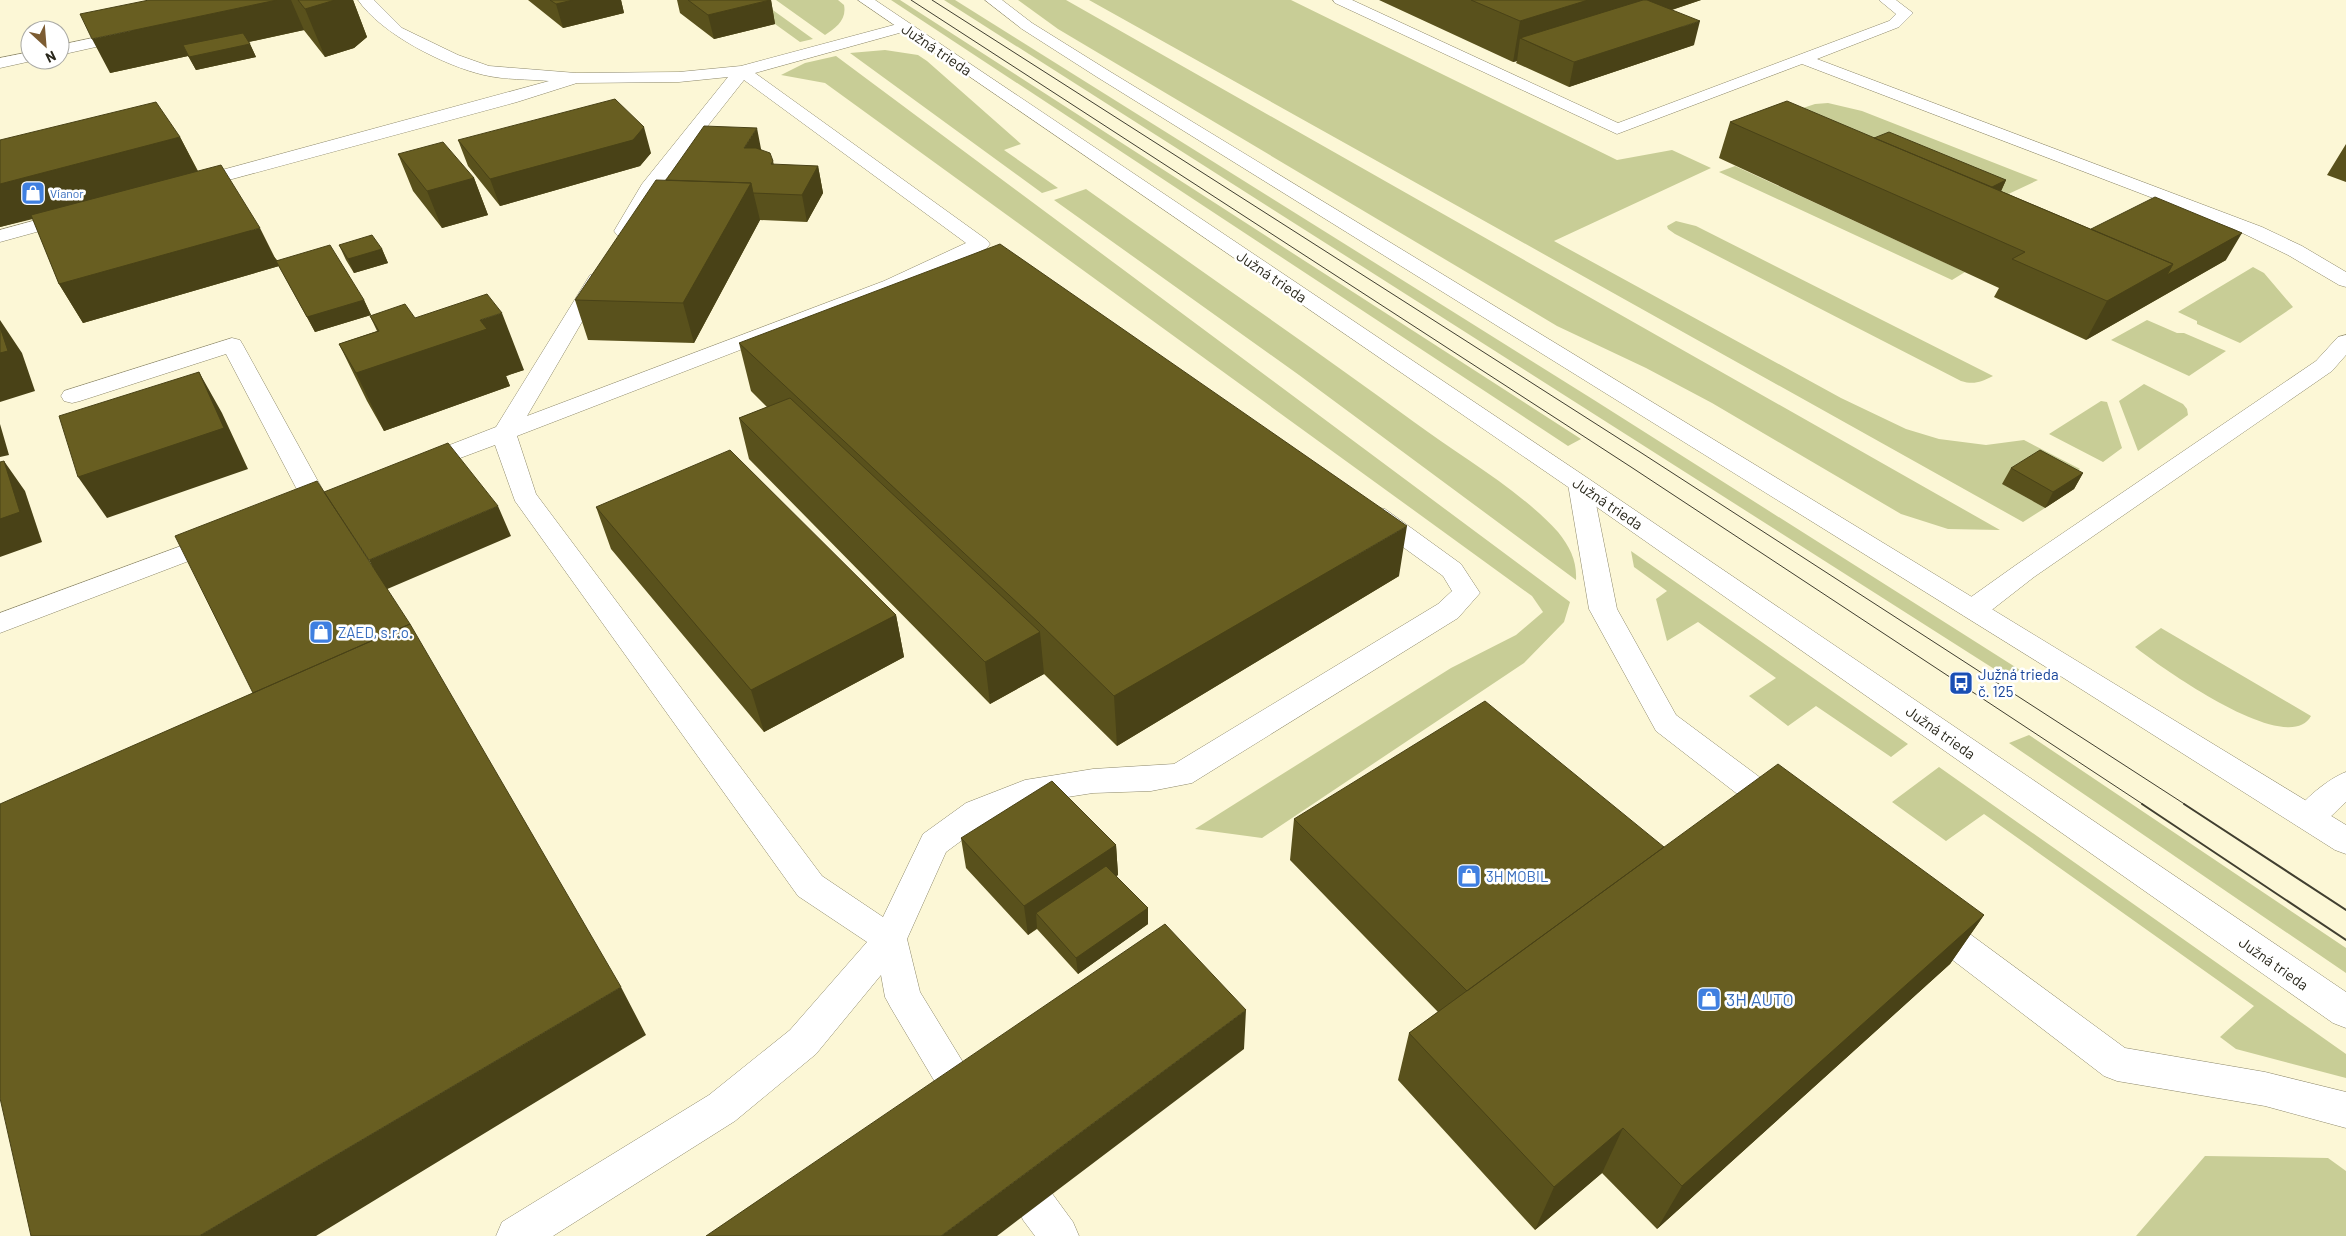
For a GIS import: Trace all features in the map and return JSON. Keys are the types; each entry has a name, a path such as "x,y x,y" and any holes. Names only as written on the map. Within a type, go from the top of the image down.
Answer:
{"street":[{"path":"365,0 397,31 452,58 487,71 576,78 679,77 742,71 905,27"},
{"name":"Južná trieda","path":"865,0 1580,484 2346,1012"},
{"path":"992,0 1027,26 1103,74 1974,609 2346,841"},
{"path":"1340,0 1617,129 1894,24 1906,13 1886,0"},
{"path":"70,48 145,32"},
{"path":"0,63 20,59"},
{"path":"1803,59 2241,224 2276,239 2310,257 2346,281"},
{"path":"504,434 535,385 649,188 742,71"},
{"path":"401,472 891,285 980,244 742,71"},
{"path":"174,189 511,98 576,78"},
{"path":"0,236 87,212"},
{"path":"1974,609 2025,571 2324,366 2346,342"},
{"path":"72,396 232,345 317,503"},
{"path":"504,434 524,495 810,886 890,940 903,997 967,1102"},
{"path":"1580,484 1603,609 1666,723 1800,824"},
{"path":"516,1236 722,1108 803,1042 890,940 934,843 977,812 1025,792 1093,781 1151,779 1181,775 1448,610 1467,593 1452,570 1355,500"},
{"path":"0,623 242,531"},
{"path":"2308,817 2346,784"},
{"path":"1910,908 2117,1064 2265,1089 2346,1110"}],"green space":[{"path":"759,0 813,39 800,42 775,24"},
{"path":"776,0 838,0 844,5 844,15 837,26 825,35"},
{"path":"891,0 900,0 1581,439 1568,446"},
{"path":"944,0 955,0 1594,400 2020,670 2010,679"},
{"path":"1018,0 1066,0 2000,530 1948,529 1901,514 1712,403 1646,368 1557,326 1058,29"},
{"path":"1089,0 1291,0 1617,160 1672,150 1711,168 1554,241 1841,398 1906,429 1939,439 1986,445 2024,440 2080,469 2061,482 2003,484 2045,508 2023,522"},
{"path":"885,50 918,55 927,61 1021,144 1004,150 1058,188 1042,193 850,53"},
{"path":"836,56 1570,602 1564,622 1524,663 1262,838 1195,829 1451,668 1516,635 1543,612 1532,596 825,83 781,75 805,63"},
{"path":"1828,103 1862,111 2038,180 1987,204 1803,108 1815,104"},
{"path":"1735,166 1965,272 1952,280 1719,172"},
{"path":"1086,189 1526,502 1558,532 1566,543 1574,560 1576,580 1299,375 1054,200"},
{"path":"1676,221 1696,226 1993,376 1977,382 1961,381 1675,234 1667,226"},
{"path":"2253,267 2264,273 2293,307 2240,343 2197,324 2197,321 2178,312"},
{"path":"2147,320 2226,351 2189,376 2111,340"},
{"path":"2144,384 2183,404 2187,409 2188,415 2138,451 2119,401"},
{"path":"2101,401 2107,402 2122,448 2103,462 2049,434"},
{"path":"1631,551 1908,744 1891,757 1816,706 1788,726 1749,696 1776,678 1698,622 1667,641 1656,599 1667,591 1634,567"},
{"path":"2161,628 2311,716 2298,726 2277,726 2252,718 2223,705 2195,689 2135,647"},
{"path":"2029,735 2346,948 2346,973 2009,743"},
{"path":"1939,767 2346,1054 2346,1078 2236,1049 2220,1037 2254,1006 1984,814 1946,841 1892,802"},
{"path":"2205,1156 2328,1158 2346,1171 2346,1236 2136,1236"}],"building":[{"path":"149,0 277,0 92,39 80,14"},
{"path":"298,0 335,0 305,9"},
{"path":"550,0 573,0 556,4"},
{"path":"688,0 770,0 708,15"},
{"path":"1471,0 1588,0 1520,21"},
{"path":"1643,0 1700,21 1574,62 1520,38"},
{"path":"243,33 250,44 189,57 183,45"},
{"path":"615,99 644,127 633,140 490,179 458,140"},
{"path":"1787,101 2173,264 2107,301 2012,259 2025,252 1730,122"},
{"path":"156,102 180,137 0,184 0,140"},
{"path":"704,126 757,128 744,148 756,148 770,153 773,161 771,164 818,166 802,195 753,193 751,183 666,180"},
{"path":"1889,132 2006,180 1992,187 1874,138"},
{"path":"443,142 474,178 427,191 398,154"},
{"path":"221,165 260,228 59,284 31,215"},
{"path":"656,180 751,183 683,303 575,300"},
{"path":"2155,197 2242,233 2167,275 2173,264 2091,229"},
{"path":"372,235 382,249 348,259 339,245"},
{"path":"1000,244 1407,526 1114,696 1039,623 739,343"},
{"path":"330,245 364,300 307,317 276,261"},
{"path":"487,294 502,313 480,320 487,329 356,373 339,344 379,331 370,316 405,304 415,318"},
{"path":"0,327 8,351 0,353"},
{"path":"199,372 224,428 78,477 59,416"},
{"path":"790,398 1040,632 985,662 739,418"},
{"path":"448,443 498,506 369,560 324,492"},
{"path":"730,450 896,615 751,690 596,507"},
{"path":"2040,450 2083,473 2053,492 2011,468"},
{"path":"4,461 20,512 0,519 0,462"},
{"name":"ZAED, s.r.o.","path":"317,481 410,624 253,693 175,536"},
{"path":"410,624 621,987 199,1236 31,1236 0,1098 0,804"},
{"name":"3H MOBIL","path":"1485,701 1664,847 1467,991 1294,819"},
{"name":"3H AUTO","path":"1778,764 1984,915 1682,1186 1623,1128 1554,1187 1409,1033"},
{"path":"1052,781 1116,845 1024,906 961,838"},
{"path":"1106,866 1148,908 1076,958 1036,913"},
{"path":"1165,924 1246,1010 941,1236 706,1236"}],"tram line":[{"path":"911,0 1631,467 2144,805"},
{"path":"932,0 1640,452 2186,805"},
{"path":"2142,804 2346,940"},
{"path":"2184,804 2346,910"}],"place":[{"name":"Vianor","path":"33,193"},
{"name":"ZAED, s.r.o.","path":"321,632"},
{"name":"Južná trieda č. 125","path":"1961,683"},
{"name":"3H MOBIL","path":"1469,876"},
{"name":"3H AUTO","path":"1709,999"}]}
